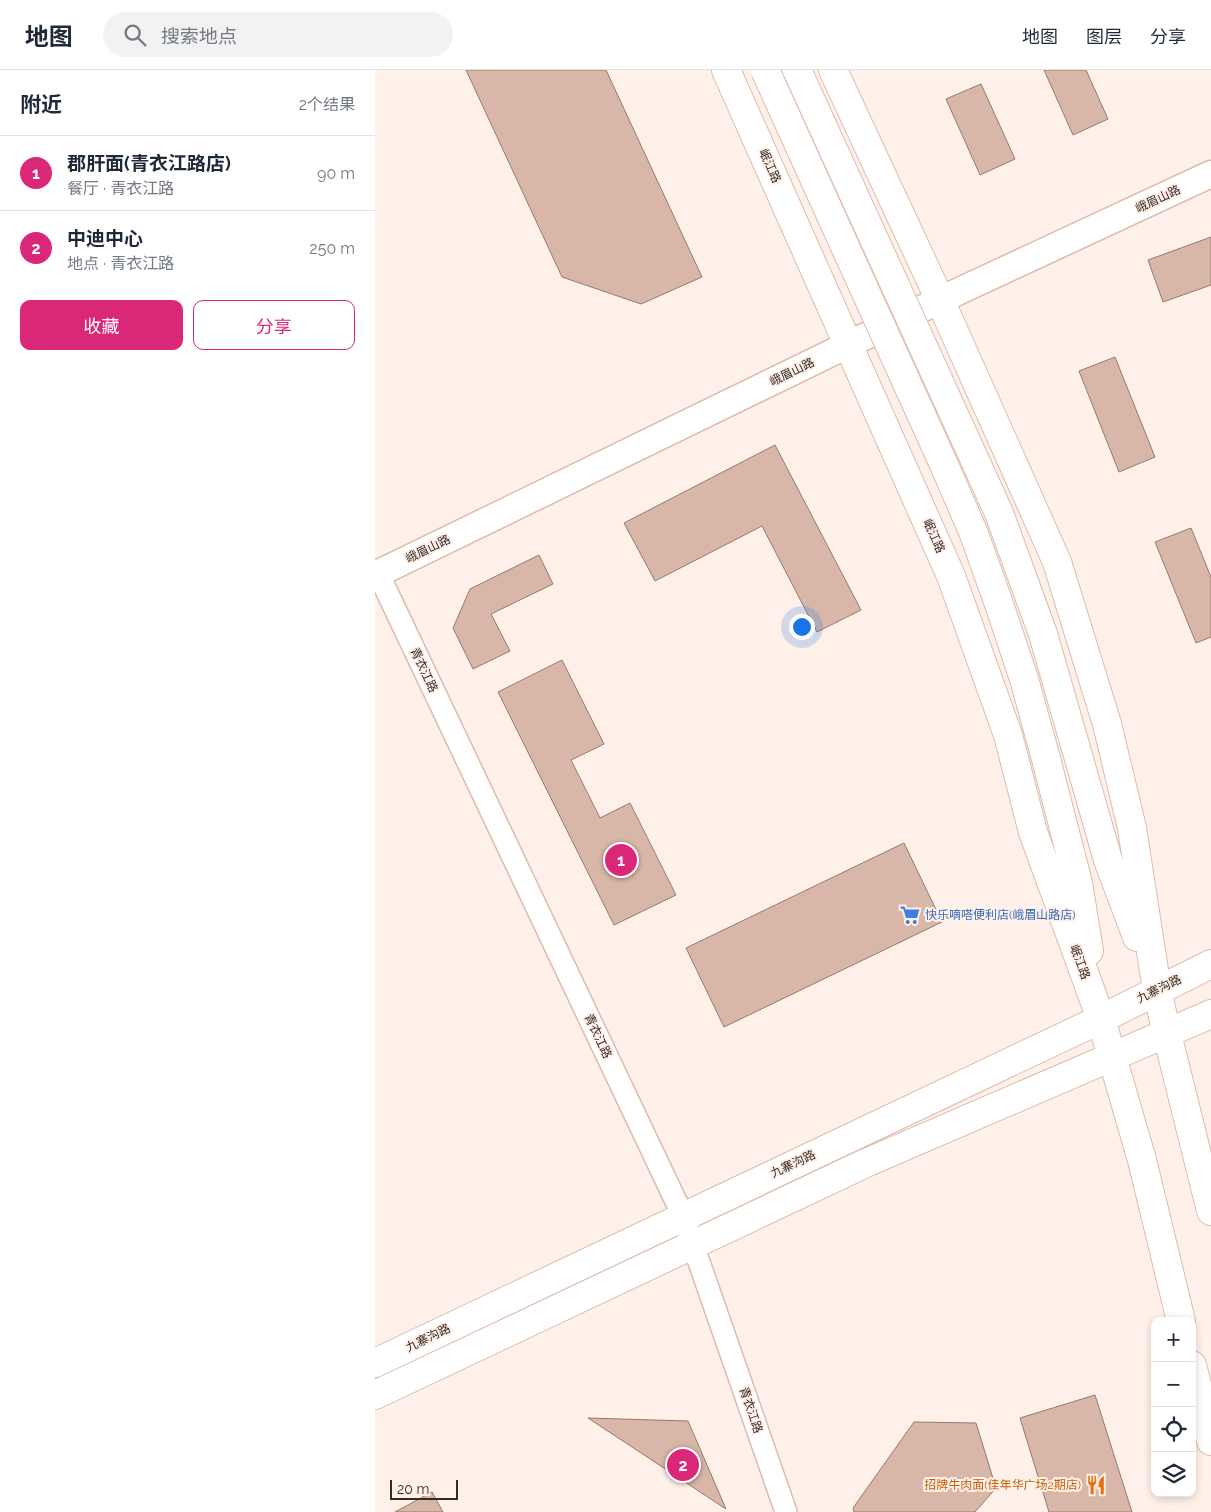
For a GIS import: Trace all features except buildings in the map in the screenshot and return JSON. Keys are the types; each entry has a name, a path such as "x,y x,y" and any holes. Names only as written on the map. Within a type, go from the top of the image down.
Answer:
{"main road":[{"name":"岷江路","path":"727,70 951,576 1008,735 1033,832 1101,1018 1142,1160 1180,1317"},
{"name":"岷江路","path":"765,70 974,534 1021,669 1045,755 1078,883 1101,1018"},
{"path":"797,70 999,513 1043,634 1108,860 1157,990"},
{"path":"833,70 940,300 1057,562 1107,724 1132,828 1157,990 1211,1211"},
{"name":"九寨沟路","path":"375,1363 1211,964"},
{"path":"375,1395 868,1162 1211,1014"},
{"path":"1196,1381 1211,1441"}],"street":[{"name":"峨眉山路","path":"376,574 940,300 1211,174"},
{"name":"青衣江路","path":"376,574 683,1216 786,1512"}],"place":[{"name":"郡肝面(青衣江路店)","path":"621,860"},
{"name":"快乐嘀嗒便利店(峨眉山路店)","path":"910,915"},
{"name":"中迪中心","path":"683,1465"},
{"name":"招牌牛肉面(佳年华广场2期店)","path":"1096,1485"}]}
